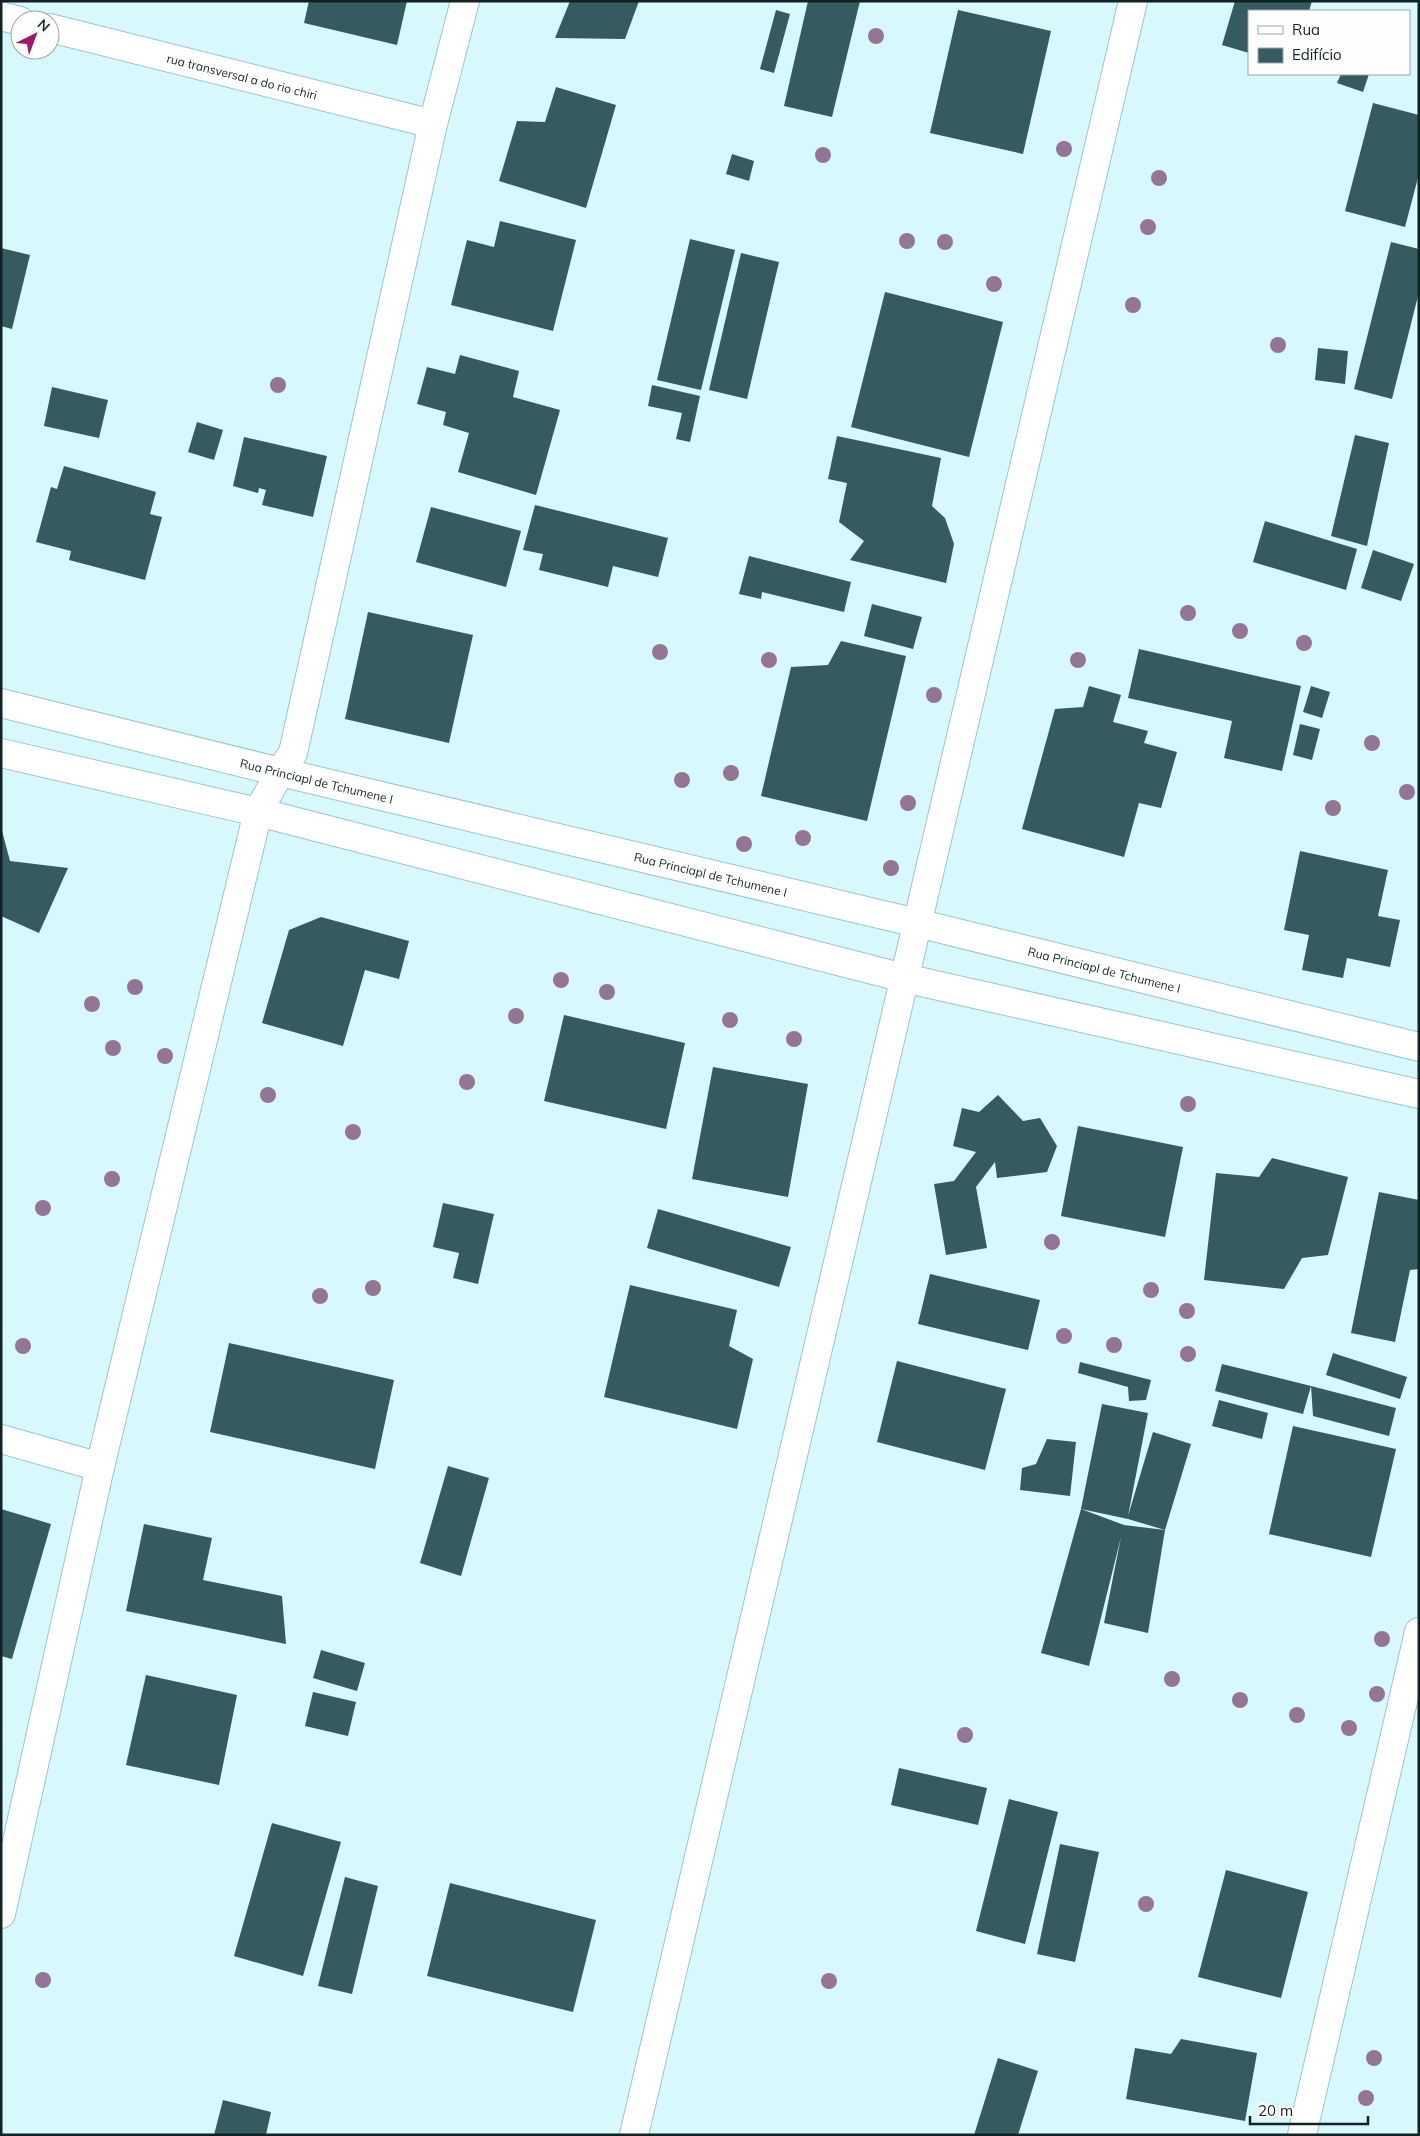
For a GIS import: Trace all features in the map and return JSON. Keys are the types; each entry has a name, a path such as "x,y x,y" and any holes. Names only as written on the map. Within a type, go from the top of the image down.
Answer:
{"street":[{"path":"1,1914 100,1466 258,812 293,753 433,124 465,1"},
{"path":"634,2135 1133,1"},
{"name":"rua transversal a do rio chiri","path":"60,31 433,124"},
{"name":"Rua Princiapl de Tchumene I","path":"1,703 280,772 917,923 1419,1047"},
{"path":"1,754 258,812 904,978 1419,1094"},
{"path":"1,1439 100,1466"},
{"path":"1302,2135 1419,1632"}],"building":[{"path":"309,1 407,1 397,45 304,23"},
{"path":"570,1 639,1 625,39 555,38"},
{"path":"808,1 860,1 832,117 784,106"},
{"path":"1235,1 1312,1 1309,10 1248,10 1248,53 1222,45"},
{"path":"776,10 790,14 774,73 760,69"},
{"path":"958,10 1051,31 1023,154 930,133"},
{"path":"1341,75 1369,75 1363,92 1337,83"},
{"path":"556,87 616,105 586,208 499,181 517,121 545,122"},
{"path":"1373,103 1419,115 1419,174 1405,227 1345,211"},
{"path":"732,154 754,161 749,181 726,174"},
{"path":"500,221 576,240 553,331 451,305 467,240 494,247"},
{"path":"690,239 735,250 701,390 657,380"},
{"path":"1391,242 1419,249 1419,292 1392,399 1354,389"},
{"path":"1,248 30,255 12,329 1,326"},
{"path":"741,253 779,262 747,399 709,390"},
{"path":"885,292 1003,322 969,457 851,427"},
{"path":"1318,348 1348,351 1345,384 1315,380"},
{"path":"460,355 519,371 513,397 560,410 536,495 458,472 469,433 443,425 446,412 417,404 427,367 455,374"},
{"path":"652,385 700,396 690,442 676,439 682,413 648,406"},
{"path":"52,387 108,400 99,438 44,426"},
{"path":"197,422 223,430 214,460 188,452"},
{"path":"1355,435 1389,443 1367,546 1331,536"},
{"path":"837,436 941,458 932,506 945,518 954,544 946,583 850,560 864,541 839,522 847,483 828,479"},
{"path":"244,437 327,456 313,517 262,505 266,490 259,488 258,493 233,486"},
{"path":"64,466 156,492 150,514 162,517 145,580 69,560 71,551 36,542 51,487 57,489"},
{"path":"535,505 668,538 658,577 613,566 608,587 539,570 543,554 523,550"},
{"path":"431,507 521,531 506,587 416,562"},
{"path":"1265,521 1357,549 1346,590 1253,562"},
{"path":"1373,550 1414,564 1401,601 1361,588"},
{"path":"749,556 851,582 844,612 762,592 761,599 739,594"},
{"path":"872,604 922,617 913,649 864,636"},
{"path":"368,612 473,635 449,743 345,719"},
{"path":"841,641 906,656 867,821 761,796 791,667 828,665"},
{"path":"1139,649 1301,686 1282,771 1224,758 1232,721 1128,698"},
{"path":"1089,686 1121,695 1113,722 1148,731 1144,743 1177,752 1161,808 1139,803 1124,857 1022,829 1055,709 1083,707"},
{"path":"1311,686 1330,692 1322,718 1303,712"},
{"path":"1300,724 1320,729 1312,760 1293,755"},
{"path":"1,827 10,861 68,868 39,933 1,916"},
{"path":"1300,851 1388,870 1378,916 1400,920 1390,967 1347,958 1343,978 1302,970 1309,935 1284,930"},
{"path":"321,917 409,941 399,979 365,970 343,1046 262,1023 289,930"},
{"path":"564,1015 685,1043 666,1129 544,1101"},
{"path":"713,1067 808,1084 788,1197 692,1179"},
{"path":"998,1095 1023,1121 1040,1118 1057,1146 1047,1172 997,1178 995,1162 976,1187 987,1248 946,1255 934,1184 954,1181 976,1152 953,1146 962,1108 979,1112"},
{"path":"1078,1126 1183,1147 1165,1237 1061,1216"},
{"path":"1272,1158 1348,1177 1328,1255 1302,1258 1284,1289 1204,1280 1216,1173 1259,1177"},
{"path":"1379,1192 1419,1200 1419,1269 1410,1270 1395,1342 1351,1333"},
{"path":"443,1203 494,1214 478,1284 453,1278 459,1253 433,1247"},
{"path":"658,1209 791,1247 779,1287 647,1248"},
{"path":"930,1274 1040,1300 1028,1350 918,1324"},
{"path":"630,1285 737,1310 729,1346 753,1359 737,1429 604,1397"},
{"path":"229,1343 394,1380 375,1469 210,1432"},
{"path":"1333,1353 1407,1377 1400,1399 1326,1375"},
{"path":"897,1361 1006,1389 985,1470 877,1442"},
{"path":"1080,1362 1151,1380 1146,1400 1129,1401 1128,1387 1078,1373"},
{"path":"1222,1364 1311,1386 1303,1414 1215,1391"},
{"path":"1311,1386 1396,1408 1389,1436 1313,1416"},
{"path":"1219,1400 1268,1413 1262,1439 1212,1426"},
{"path":"1102,1404 1148,1413 1128,1516 1153,1432 1191,1444 1165,1530 1128,1519 1081,1509"},
{"path":"1293,1426 1396,1449 1371,1557 1269,1534"},
{"path":"1047,1439 1076,1442 1070,1496 1020,1490 1022,1468 1036,1464"},
{"path":"448,1466 489,1478 461,1576 420,1563"},
{"path":"1,1509 51,1524 12,1659 1,1656"},
{"path":"1081,1509 1124,1525 1165,1530 1148,1633 1104,1623 1121,1537 1089,1666 1041,1653"},
{"path":"144,1524 212,1538 203,1580 282,1596 286,1644 126,1611"},
{"path":"321,1650 365,1663 357,1691 313,1678"},
{"path":"146,1675 237,1695 219,1785 126,1765"},
{"path":"313,1692 356,1702 348,1736 305,1726"},
{"path":"899,1768 987,1788 978,1825 891,1805"},
{"path":"1009,1799 1058,1812 1025,1944 976,1931"},
{"path":"272,1823 341,1842 303,1976 234,1956"},
{"path":"1060,1844 1099,1852 1075,1962 1037,1954"},
{"path":"1226,1870 1308,1892 1281,1998 1198,1977"},
{"path":"345,1877 378,1886 352,1994 318,1986"},
{"path":"450,1883 596,1920 573,2012 427,1976"},
{"path":"1181,2039 1257,2053 1245,2121 1126,2099 1135,2048 1171,2054"},
{"path":"998,2058 1038,2071 1018,2135 974,2135"},
{"path":"223,2100 271,2112 266,2135 214,2135"}]}
